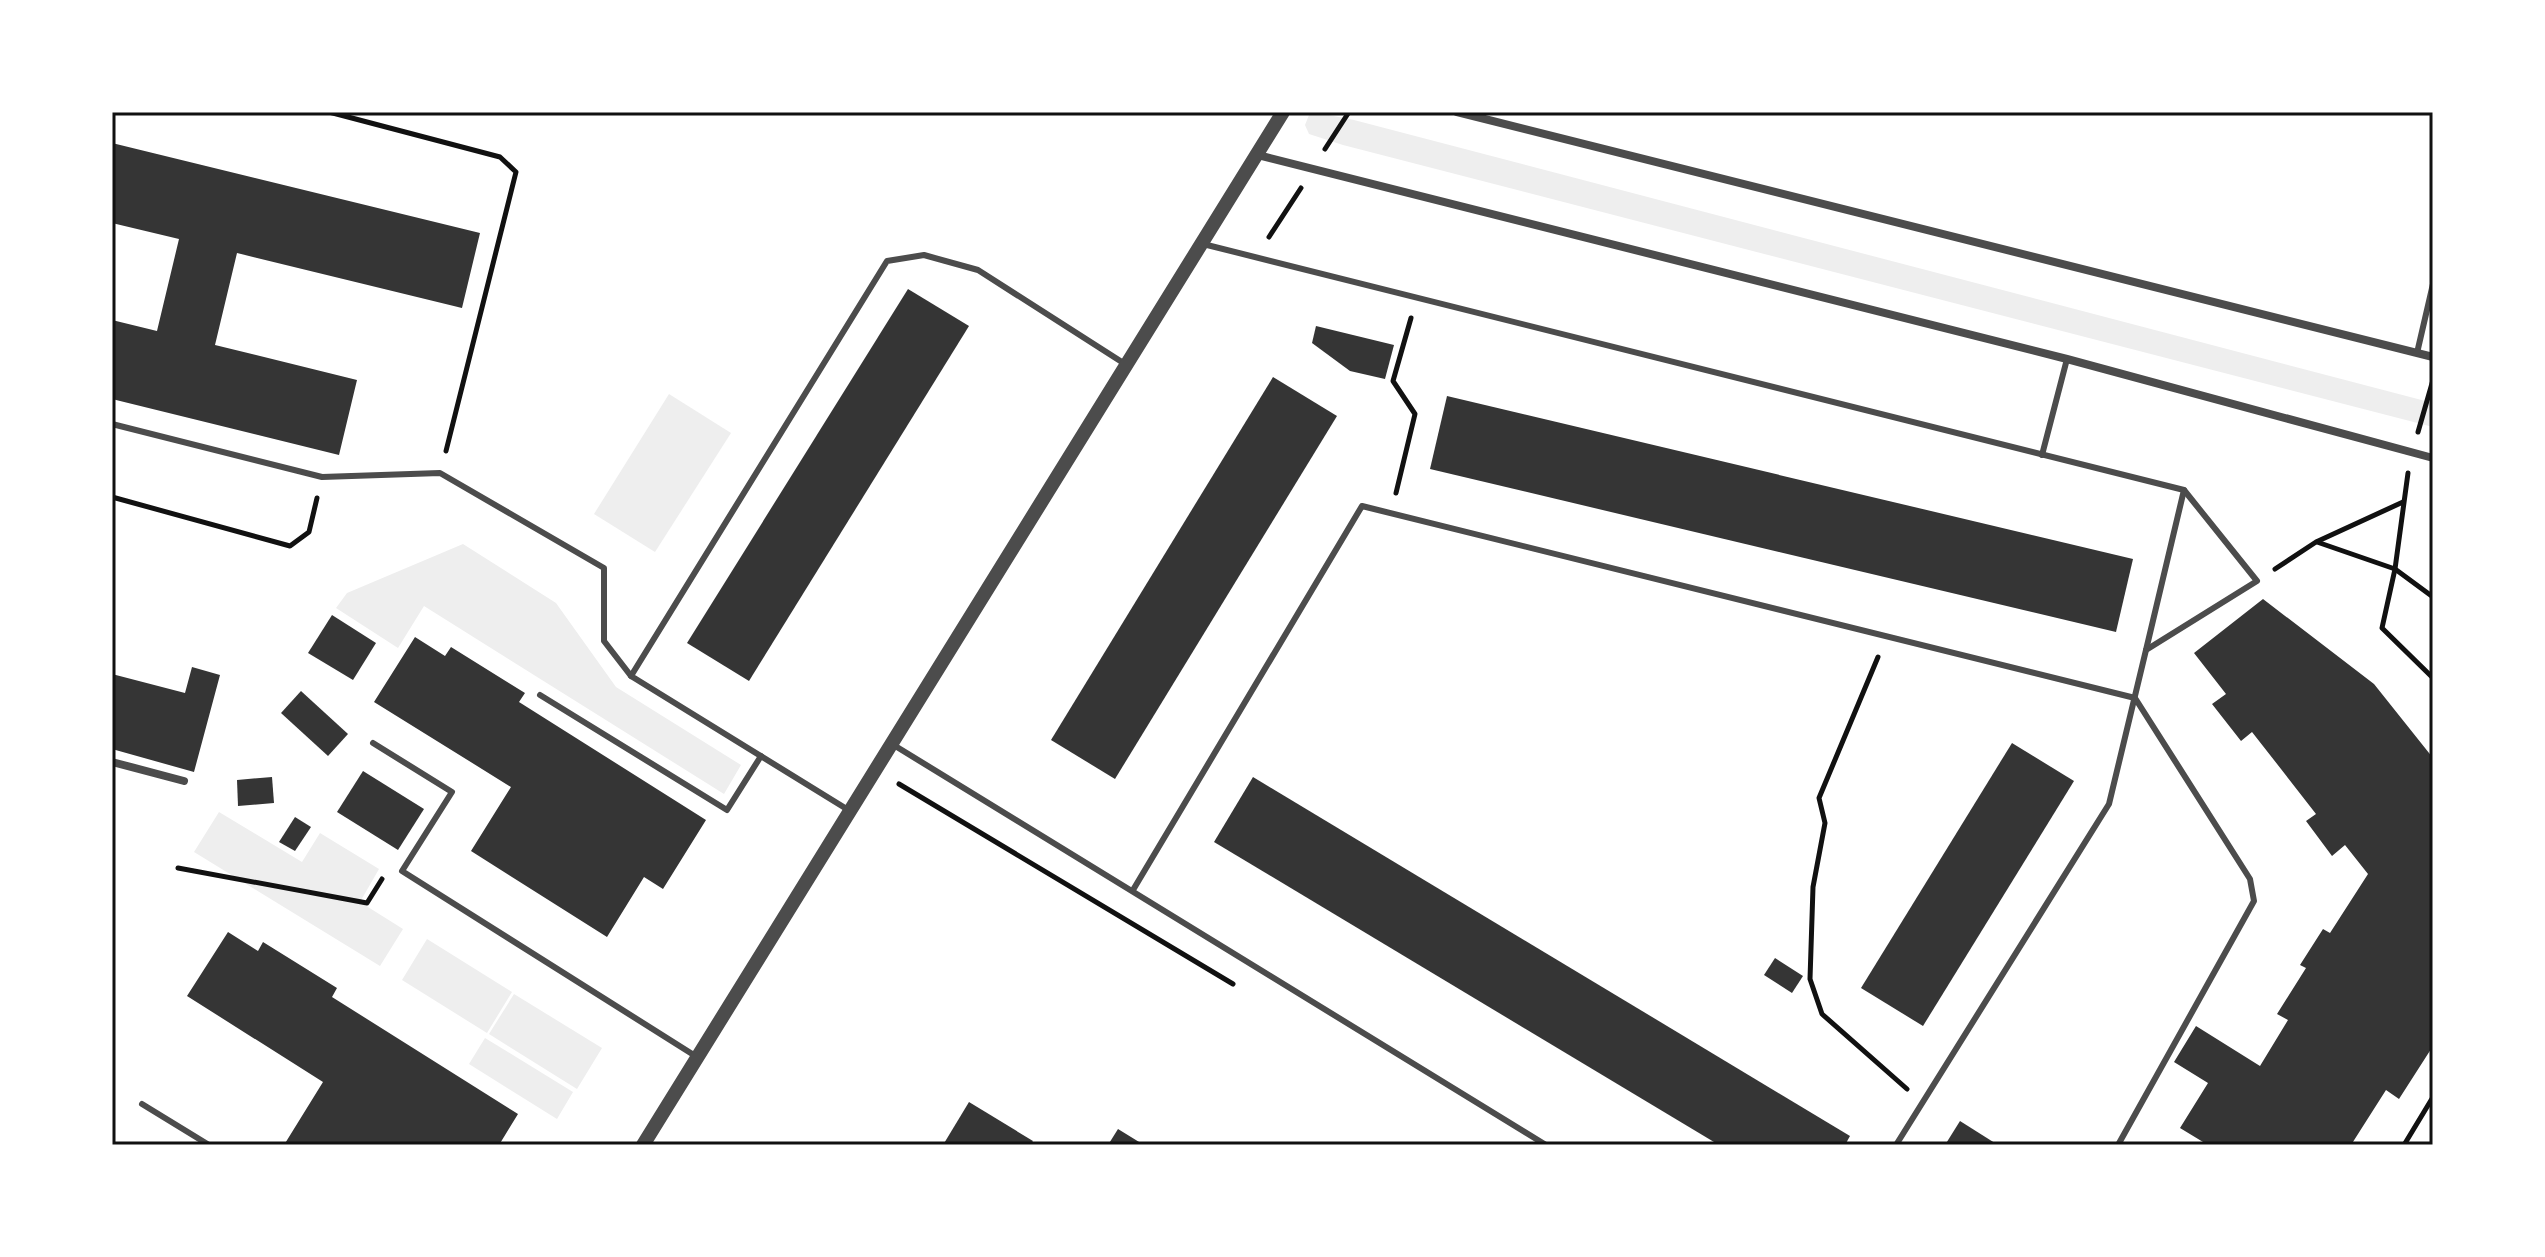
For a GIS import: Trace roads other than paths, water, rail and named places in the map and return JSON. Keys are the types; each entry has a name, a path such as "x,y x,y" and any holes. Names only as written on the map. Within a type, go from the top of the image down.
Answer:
{"street":[{"path":"643,1145 1283,112"},
{"path":"1457,112 2433,357"},
{"path":"1258,155 2067,359 2433,458"},
{"path":"112,762 184,781"}],"lane":[{"path":"1203,244 2184,490 2257,581 2146,650"},
{"path":"631,676 887,261 924,255 978,270 1127,365"},
{"path":"2417,353 2433,284"},
{"path":"2042,455 2067,359"},
{"path":"112,424 322,477 440,473 604,568 604,641 631,676 850,811"},
{"path":"1896,1145 2109,804 2184,490"},
{"path":"1133,890 1362,506 2135,698 2250,879 2254,901 2118,1145"},
{"path":"540,695 727,810 761,756"},
{"path":"373,743 452,792 402,871 697,1057"},
{"path":"892,744 1546,1145"},
{"path":"142,1104 209,1145"}]}
